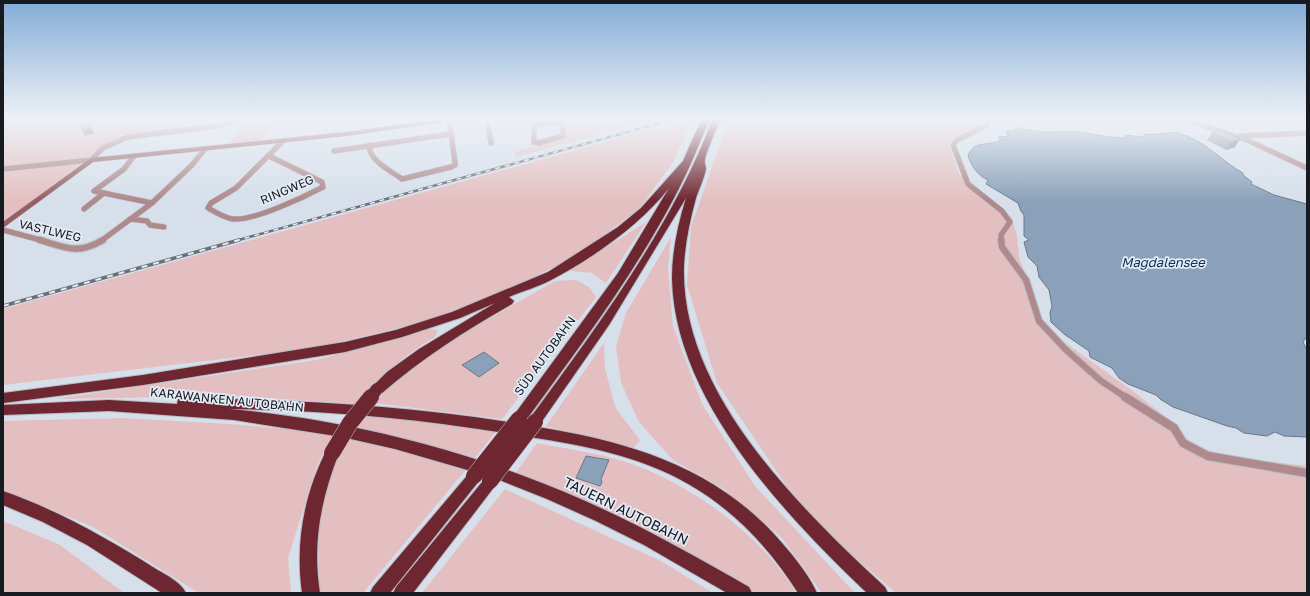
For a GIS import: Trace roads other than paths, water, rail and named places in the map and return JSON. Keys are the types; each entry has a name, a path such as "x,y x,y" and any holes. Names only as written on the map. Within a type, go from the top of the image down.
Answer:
{"highway":[{"name":"SÜD AUTOBAHN","path":"402,593 490,476 535,422 621,299 662,232 694,160 697,146"},
{"name":"SÜD AUTOBAHN","path":"379,593 519,419 605,302 704,146"},
{"path":"311,593 307,563 310,520 316,493 332,453 350,422 377,389 419,354 454,331 589,253 620,231 646,208 676,171 694,160 701,169 682,229 678,280 682,311 692,349 712,395 755,462 829,548 879,593"},
{"path":"3,398 142,380 345,347 398,334 456,315 553,274"},
{"path":"122,406 177,403 308,406 400,413 480,422 537,432 634,454 695,480 725,501 757,528 777,550 808,593"},
{"name":"KARAWANKEN AUTOBAHN","path":"3,410 122,406 236,414 297,422 366,434 436,452 490,476"},
{"name":"TAUERN AUTOBAHN","path":"490,476 553,494 623,525 743,593"},
{"path":"3,498 28,507 116,552 177,593"}],"street":[{"path":"3,226 91,160 103,148 107,146"},
{"path":"3,169 236,146"},
{"name":"RINGWEG","path":"269,156 322,182 322,187 278,208 239,218 231,218 208,208 211,203 236,188 279,146"},
{"path":"334,151 364,146"},
{"path":"369,146 369,153 374,159 405,179 455,165 452,146"},
{"path":"953,146 968,184 1002,211 1010,222 1001,235 1002,247 1026,280 1032,292 1039,321 1065,349 1102,381 1174,428 1183,443 1208,456 1307,473"},
{"path":"1261,146 1307,168"},
{"name":"VASTLWEG","path":"3,230 79,250 96,245 152,203 192,165 205,149"},
{"path":"134,156 124,169 94,191 152,203"},
{"path":"84,208 104,193"},
{"path":"130,219 147,221 150,225 164,227"}],"water":[{"name":"Magdalensee","path":"1205,146 1243,173 1243,175 1252,182 1251,184 1274,195 1307,204 1307,336 1303,342 1307,350 1307,437 1284,436 1275,432 1267,436 1244,433 1236,428 1173,407 1156,395 1128,384 1119,378 1112,368 1090,357 1089,351 1064,334 1051,322 1050,313 1052,306 1049,290 1039,277 1037,266 1028,257 1024,242 1029,240 1024,236 1024,215 1018,203 986,184 988,180 975,170 968,154 974,147"},
{"path":"484,352 499,363 479,377 462,365"},
{"path":"586,456 609,460 601,479 602,482 600,486 576,478"}],"railway":[{"path":"235,241 578,146"},
{"path":"3,306 239,240"}]}
